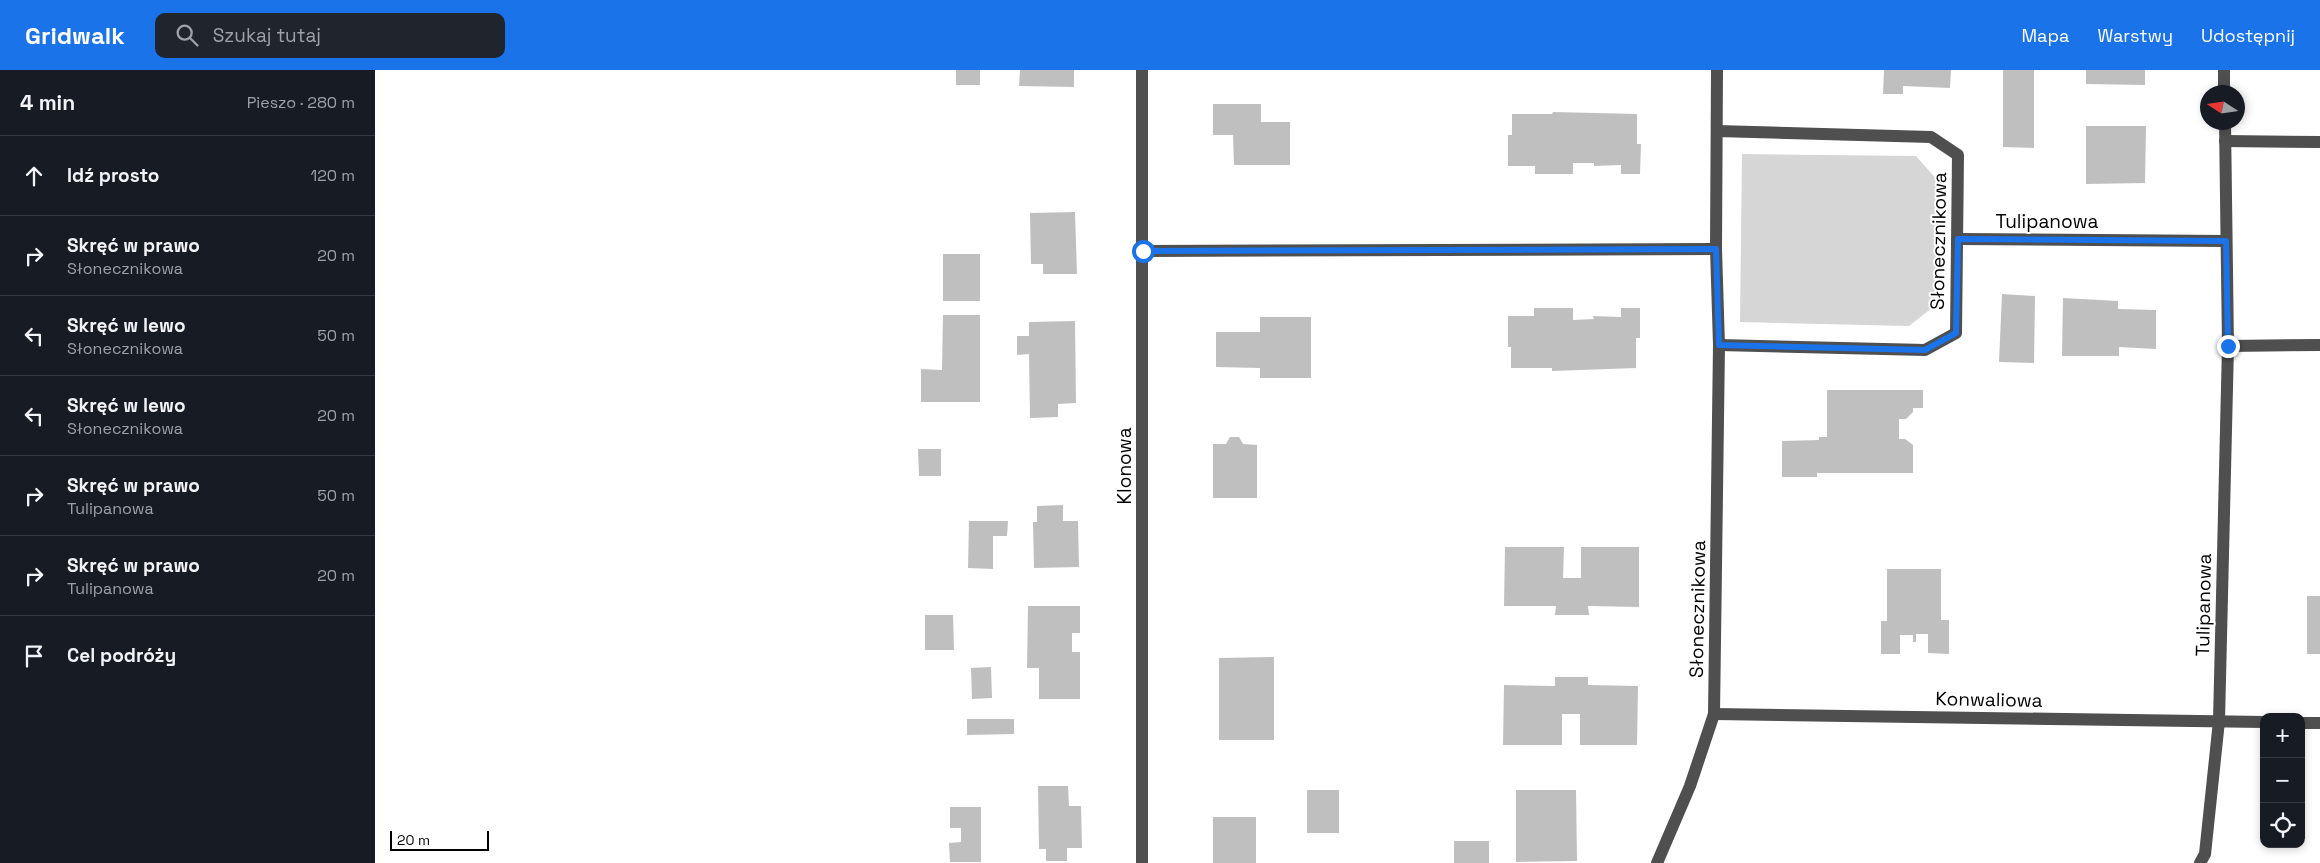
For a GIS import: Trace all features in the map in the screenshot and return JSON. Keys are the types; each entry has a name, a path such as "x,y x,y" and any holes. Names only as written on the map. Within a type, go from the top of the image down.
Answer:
{"street":[{"name":"Klonowa","path":"1141,863 1142,70"},
{"name":"Słonecznikowa","path":"1657,863 1691,786 1714,714 1719,345 1716,249 1717,70"},
{"path":"2224,70 2224,85"},
{"name":"Tulipanowa","path":"2200,863 2205,854 2219,721 2228,346 2225,130"},
{"name":"Słonecznikowa","path":"1717,132 1931,137 1958,155 1956,333 1925,350 1719,345"},
{"path":"2225,141 2320,142"},
{"name":"Tulipanowa","path":"1958,239 2226,241"},
{"path":"1143,251 1716,249"},
{"path":"2228,346 2320,344"},
{"name":"Konwaliowa","path":"1714,714 2260,722"},
{"path":"2305,723 2320,723"}],"shaded area":[{"path":"1742,154 1916,156 1939,182 1937,304 1909,326 1740,322"}],"building":[{"path":"956,70 980,70 980,85 956,85"},
{"path":"1020,70 1074,70 1074,87 1019,86"},
{"path":"1884,70 1951,70 1950,88 1903,86 1903,94 1883,94"},
{"path":"2003,70 2034,70 2034,148 2003,147"},
{"path":"2086,70 2145,70 2145,85 2086,84"},
{"path":"1213,104 1261,104 1261,122 1290,122 1290,165 1234,165 1233,135 1213,135"},
{"path":"1553,112 1637,114 1637,144 1641,144 1640,174 1621,174 1621,165 1594,166 1594,163 1573,163 1573,174 1535,174 1535,166 1508,166 1508,135 1512,135 1512,114 1552,114"},
{"path":"2086,126 2146,126 2145,183 2086,184"},
{"path":"1075,212 1077,274 1043,274 1043,264 1031,264 1030,213"},
{"path":"943,254 980,254 980,301 943,301"},
{"path":"2002,294 2035,296 2034,363 1999,362"},
{"path":"2063,298 2118,301 2118,309 2156,310 2156,349 2119,347 2119,356 2062,356"},
{"path":"1534,308 1573,308 1573,320 1594,319 1593,316 1621,317 1621,308 1640,308 1640,338 1636,338 1636,368 1552,371 1552,368 1511,368 1511,347 1508,347 1508,316 1534,316"},
{"path":"943,315 980,315 980,402 921,402 921,369 942,370"},
{"path":"1260,317 1311,317 1311,378 1260,378 1260,368 1216,367 1216,332 1260,332"},
{"path":"1075,321 1076,403 1058,404 1058,417 1030,418 1029,354 1017,355 1017,336 1029,336 1029,322"},
{"path":"1827,390 1923,390 1923,408 1913,408 1913,412 1906,419 1899,419 1899,439 1905,439 1913,445 1913,473 1817,473 1817,477 1782,477 1782,441 1819,440 1819,437 1827,437"},
{"path":"1230,437 1239,437 1243,444 1257,445 1257,498 1213,498 1213,444 1226,444"},
{"path":"918,449 941,449 941,476 919,476"},
{"path":"1063,505 1063,521 1078,521 1079,567 1034,568 1033,522 1037,522 1037,506"},
{"path":"969,521 1008,521 1007,536 993,536 993,569 968,568"},
{"path":"1505,547 1564,547 1563,578 1581,578 1581,547 1639,547 1639,607 1588,606 1589,615 1555,615 1556,606 1504,606"},
{"path":"1887,569 1941,569 1941,620 1949,620 1949,654 1928,653 1928,634 1916,634 1916,642 1913,642 1913,635 1900,635 1900,654 1881,654 1881,621 1887,621"},
{"path":"2307,596 2320,596 2320,654 2307,654"},
{"path":"1028,606 1080,606 1080,633 1072,633 1072,652 1080,652 1080,699 1039,699 1039,668 1027,668"},
{"path":"925,615 953,615 954,650 925,650"},
{"path":"1274,657 1274,740 1219,740 1219,658"},
{"path":"991,667 992,698 972,699 971,668"},
{"path":"1555,677 1588,677 1588,685 1638,686 1637,745 1580,745 1580,714 1562,714 1562,745 1503,745 1504,685 1555,686"},
{"path":"967,719 1014,719 1014,734 967,735"},
{"path":"1038,786 1068,786 1069,806 1081,806 1082,848 1067,848 1067,861 1046,861 1046,849 1039,849"},
{"path":"1307,790 1339,790 1339,833 1307,833"},
{"path":"1516,790 1576,790 1577,861 1516,862"},
{"path":"950,807 981,807 981,862 950,862 949,843 961,842 961,828 950,828"},
{"path":"1213,817 1256,817 1256,863 1213,863"},
{"path":"1454,841 1489,841 1489,863 1454,863"}],"route":[{"path":"1143,251 1716,249 1719,345 1925,350 1956,333 1958,239 2226,241 2228,346"}]}
